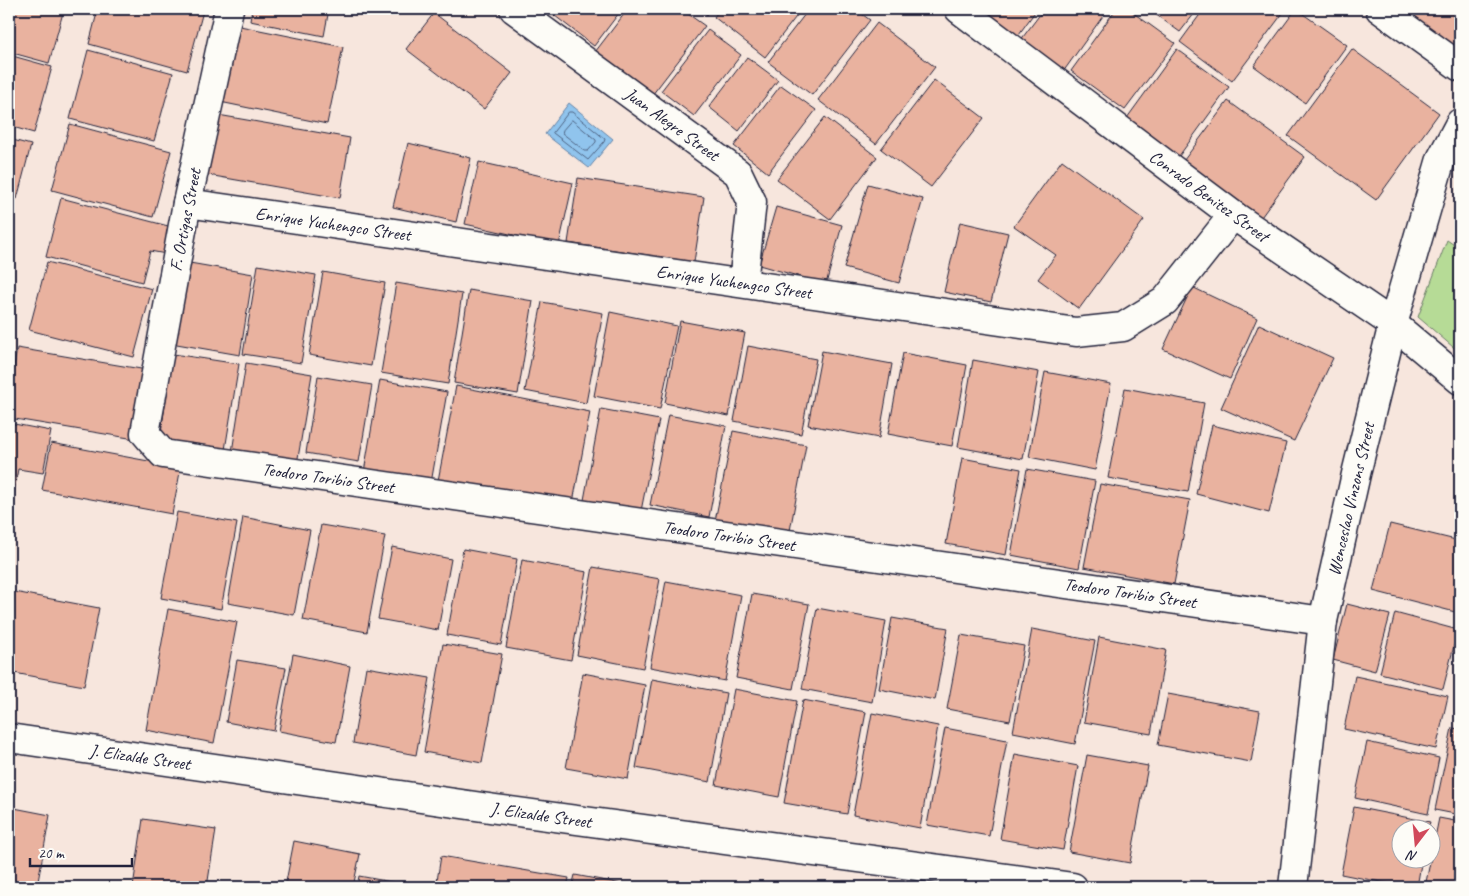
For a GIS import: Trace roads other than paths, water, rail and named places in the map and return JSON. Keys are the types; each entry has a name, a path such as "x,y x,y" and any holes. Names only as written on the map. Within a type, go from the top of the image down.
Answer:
{"street":[{"name":"F. Ortigas Street","path":"145,433 187,203 229,9"},
{"name":"Juan Alegre Street","path":"514,9 738,173 752,202 743,283"},
{"name":"Conrado Benitez Street","path":"959,9 1232,215 1393,324 1460,380"},
{"path":"1380,9 1460,67"},
{"name":"Wenceslao Vinzons Street","path":"1292,887 1323,621 1356,474 1393,324 1441,159 1460,122"},
{"name":"Enrique Yuchengco Street","path":"187,203 1076,332 1123,328 1165,301 1232,215"},
{"name":"Teodoro Toribio Street","path":"145,433 163,454 1323,621"},
{"name":"J. Elizalde Street","path":"9,738 496,809 1073,887"}],"water":[{"path":"569,103 613,139 589,168 545,134"}]}
